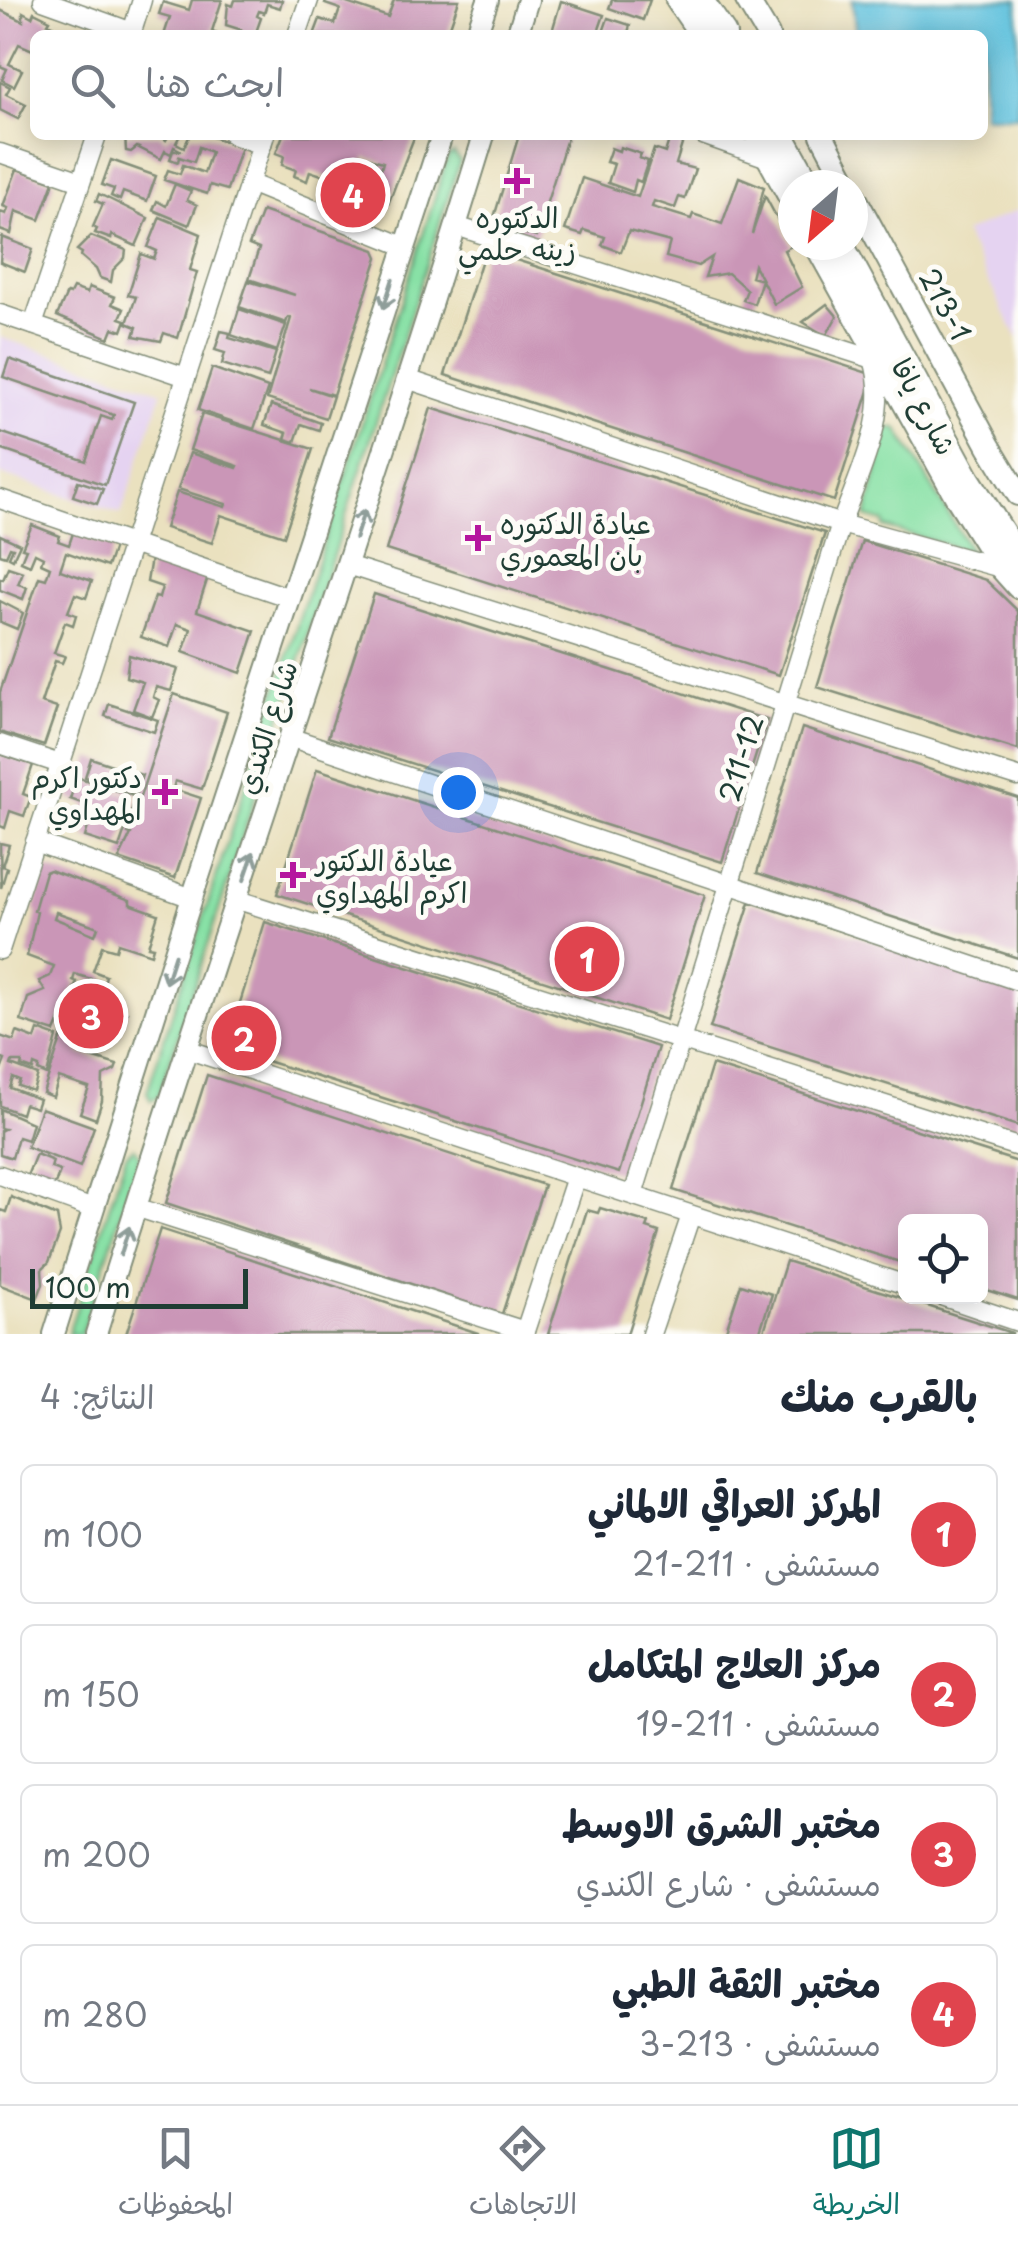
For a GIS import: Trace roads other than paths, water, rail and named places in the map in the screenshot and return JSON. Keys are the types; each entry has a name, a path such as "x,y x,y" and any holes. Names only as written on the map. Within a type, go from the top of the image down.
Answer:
{"highway":[{"path":"697,0 718,30"},
{"path":"722,0 741,30"},
{"path":"803,140 819,170"},
{"path":"773,146 807,170"},
{"name":"شارع يافا","path":"846,260 1010,566"},
{"name":"شارع يافا","path":"868,260 976,462 1018,527"}],"main road":[{"path":"677,0 697,30"},
{"path":"747,0 765,30"},
{"path":"823,140 826,170"},
{"path":"773,146 781,170"},
{"name":"213-1","path":"868,222 988,446 1018,494"},
{"path":"824,260 957,498 1010,566 1018,587"}],"street":[{"path":"43,0 123,30"},
{"path":"132,30 142,0"},
{"path":"299,30 308,0"},
{"path":"478,30 488,0"},
{"path":"519,30 528,0"},
{"path":"33,325 95,140"},
{"path":"0,950 263,140"},
{"name":"شارع الكندي","path":"96,1334 483,140"},
{"path":"732,140 773,146"},
{"path":"440,141 469,151 476,162"},
{"name":"شارع الكندي","path":"54,1334 440,141"},
{"path":"0,152 81,181"},
{"path":"249,183 404,246"},
{"path":"456,226 873,358"},
{"path":"0,314 186,377"},
{"name":"211-12","path":"633,1195 841,524 878,418 879,388 866,336"},
{"path":"407,379 841,524 1010,566"},
{"path":"0,499 290,598"},
{"path":"347,565 1018,777"},
{"path":"292,738 1018,981"},
{"path":"0,744 60,764"},
{"path":"35,842 192,898"},
{"path":"238,900 1018,1147"},
{"path":"186,1049 898,1282"},
{"path":"128,1100 144,1114 166,1112"},
{"path":"117,1136 135,1133 154,1150"},
{"path":"0,1175 93,1209"},
{"path":"135,1207 525,1332 576,1176"},
{"path":"651,1334 691,1214"},
{"path":"965,1304 1018,1322"}],"water":[{"path":"852,0 1018,0 1018,116 988,116 988,30 855,30"}],"place":[{"name":"الدكتوره زينه حلمي","path":"517,181"},
{"name":"مختبر الثقة الطبي","path":"353,195"},
{"name":"عيادة الدكتوره بان المعموري","path":"478,538"},
{"name":"دكتور اكرم المهداوي","path":"165,792"},
{"name":"عيادة الدكتور اكرم المهداوي","path":"293,875"},
{"name":"المركز العراقي الالماني","path":"587,959"},
{"name":"مختبر الشرق الاوسط","path":"91,1016"},
{"name":"مركز العلاج المتكامل","path":"244,1038"}]}
